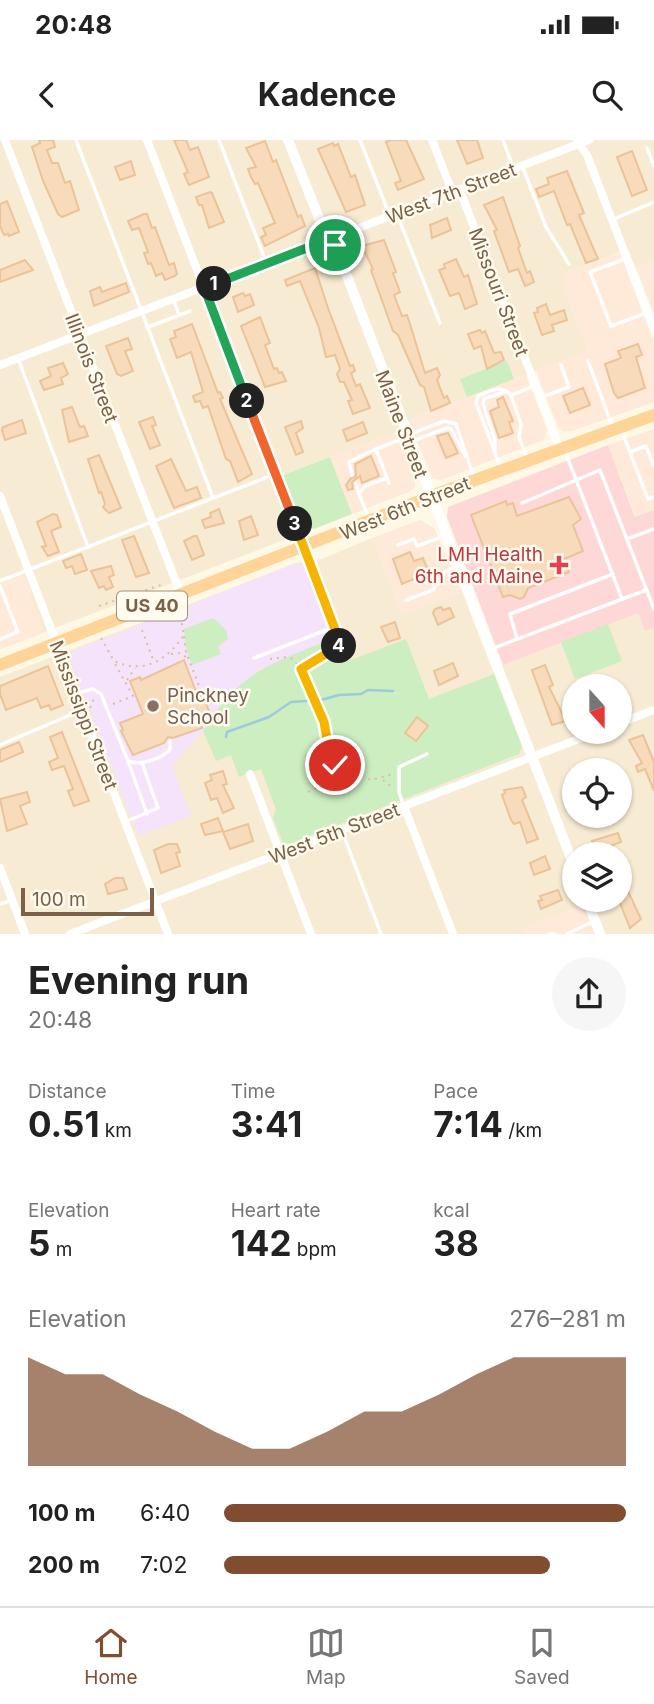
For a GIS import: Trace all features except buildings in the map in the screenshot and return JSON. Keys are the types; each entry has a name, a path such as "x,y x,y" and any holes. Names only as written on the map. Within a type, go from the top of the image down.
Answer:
{"highway":[{"name":"West 6th Street","path":"0,665 474,480 654,415"}],"street":[{"name":"Illinois Street","path":"5,140 181,595"},
{"path":"147,140 342,648"},
{"name":"Maine Street","path":"288,140 330,239 335,245 565,842"},
{"name":"Missouri Street","path":"432,140 450,186 462,195 562,448"},
{"name":"West 7th Street","path":"0,365 589,140"},
{"path":"578,142 587,155 654,330"},
{"name":"Mississippi Street","path":"0,496 76,694 87,711 125,822 169,934"},
{"path":"632,718 654,710"},
{"name":"West 5th Street","path":"70,934 566,744"},
{"path":"250,775 311,934"},
{"path":"404,806 453,934"},
{"path":"0,868 25,934"},
{"path":"592,912 600,934"}],"lane":[{"path":"76,140 214,498"},
{"path":"219,140 266,263"},
{"path":"360,140 440,323"},
{"path":"503,140 546,227 569,264"},
{"path":"647,148 654,166"},
{"path":"612,220 654,202"},
{"path":"626,258 590,272 611,326 647,312"},
{"path":"173,299 179,315"},
{"path":"148,327 190,311"},
{"path":"18,358 88,547"},
{"path":"588,361 630,452 648,499 654,496"},
{"path":"540,398 569,387 561,365"},
{"path":"511,395 536,386"},
{"path":"502,470 477,403 478,396 498,388 511,395 521,424 519,437 528,461"},
{"path":"408,438 445,421 452,421 456,424 467,451 465,456"},
{"path":"352,475 349,462 376,449 447,428 453,432 474,480"},
{"path":"630,452 654,443"},
{"path":"646,446 654,466"},
{"path":"562,448 622,599"},
{"path":"359,494 365,486 388,480 376,449"},
{"path":"523,503 600,470 654,608"},
{"path":"0,639 18,632 0,583 276,474"},
{"path":"356,484 370,521"},
{"path":"627,539 654,529"},
{"path":"398,545 414,539 417,546 446,535"},
{"path":"406,600 433,590 445,572 458,565"},
{"path":"517,639 510,614 612,574"},
{"path":"491,649 646,590"},
{"path":"254,658 334,627"},
{"path":"76,694 93,689 101,694 148,814"},
{"path":"0,745 87,711"},
{"path":"128,761 142,763 167,753 170,750 170,741"},
{"path":"404,806 397,772 403,764 427,754"},
{"path":"125,822 158,808 142,763"},
{"path":"342,830 382,934"},
{"path":"0,904 12,900"},
{"path":"567,934 595,920"},
{"path":"549,934 555,934"}],"path":[{"path":"99,606 161,585 163,581"},
{"path":"180,614 189,660 201,691 181,699"},
{"path":"142,630 155,663"},
{"path":"114,661 136,667 155,663 170,654 184,635"},
{"path":"101,638 133,696 110,705"},
{"path":"301,669 342,648"},
{"path":"170,654 179,653 189,660"},
{"path":"266,660 287,657 293,659 301,669 326,730 330,757 335,765"},
{"path":"126,681 128,674 136,667"},
{"path":"87,711 94,699"},
{"path":"315,756 319,764 335,765 364,778 382,779 397,772"},
{"path":"308,792 341,777 344,770"},
{"path":"382,779 399,792"}],"shaded area":[{"path":"0,140 654,140 654,261 636,268 628,249 562,275 566,285 563,286 588,351 408,420 398,431 272,479 292,533 289,538 0,649"},
{"path":"620,253 654,343 654,402 572,431 563,431 558,427 536,371 588,351 563,286 566,284 562,275"},
{"path":"654,261 654,314 636,268"},
{"path":"526,375 547,430 543,440 441,480 433,479 408,420"},
{"path":"654,429 654,510 636,517 608,445"},
{"path":"398,431 415,476 415,487 409,492 352,514 330,457"},
{"name":"LMH Health 6th and Maine","path":"608,445 635,517 654,510 654,628 645,631 638,613 503,665 447,517 448,507"},
{"path":"420,520 434,528 462,592 402,615 372,538"},
{"path":"372,538 402,615 462,592 492,669 638,612 645,631 654,628 654,934 0,934 0,677 296,563 322,559"},
{"name":"Pinckney School","path":"296,563 306,568 333,638 258,670 214,713 203,731 172,766 191,816 138,836 69,657 70,652"},
{"path":"24,575 43,630 38,635 0,649 0,584"},
{"path":"563,912 585,912 593,934 524,934 521,928"}],"green space":[{"path":"507,361 514,379 467,397 460,379"},
{"path":"330,457 352,514 314,529 303,526 283,475"},
{"path":"213,618 226,630 228,639 218,646 221,654 192,665 186,648 184,629"},
{"path":"608,624 622,661 588,674 573,674 561,642"},
{"path":"333,638 340,655 344,653 348,661 406,639 429,699 494,674 522,747 519,754 289,844 283,843 273,818 276,809 261,769 239,777 231,755 216,761 203,731 217,710 245,681 274,663"}],"waterway":[{"path":"226,737 227,732 269,717 291,702 361,694 368,690 393,691"}],"place":[{"name":"LMH Health 6th and Maine","path":"559,565"},
{"name":"Pinckney School","path":"153,706"}],"route":[{"path":"335,245 330,239 204,287 341,645 301,669 324,722 330,757 335,765"}]}
